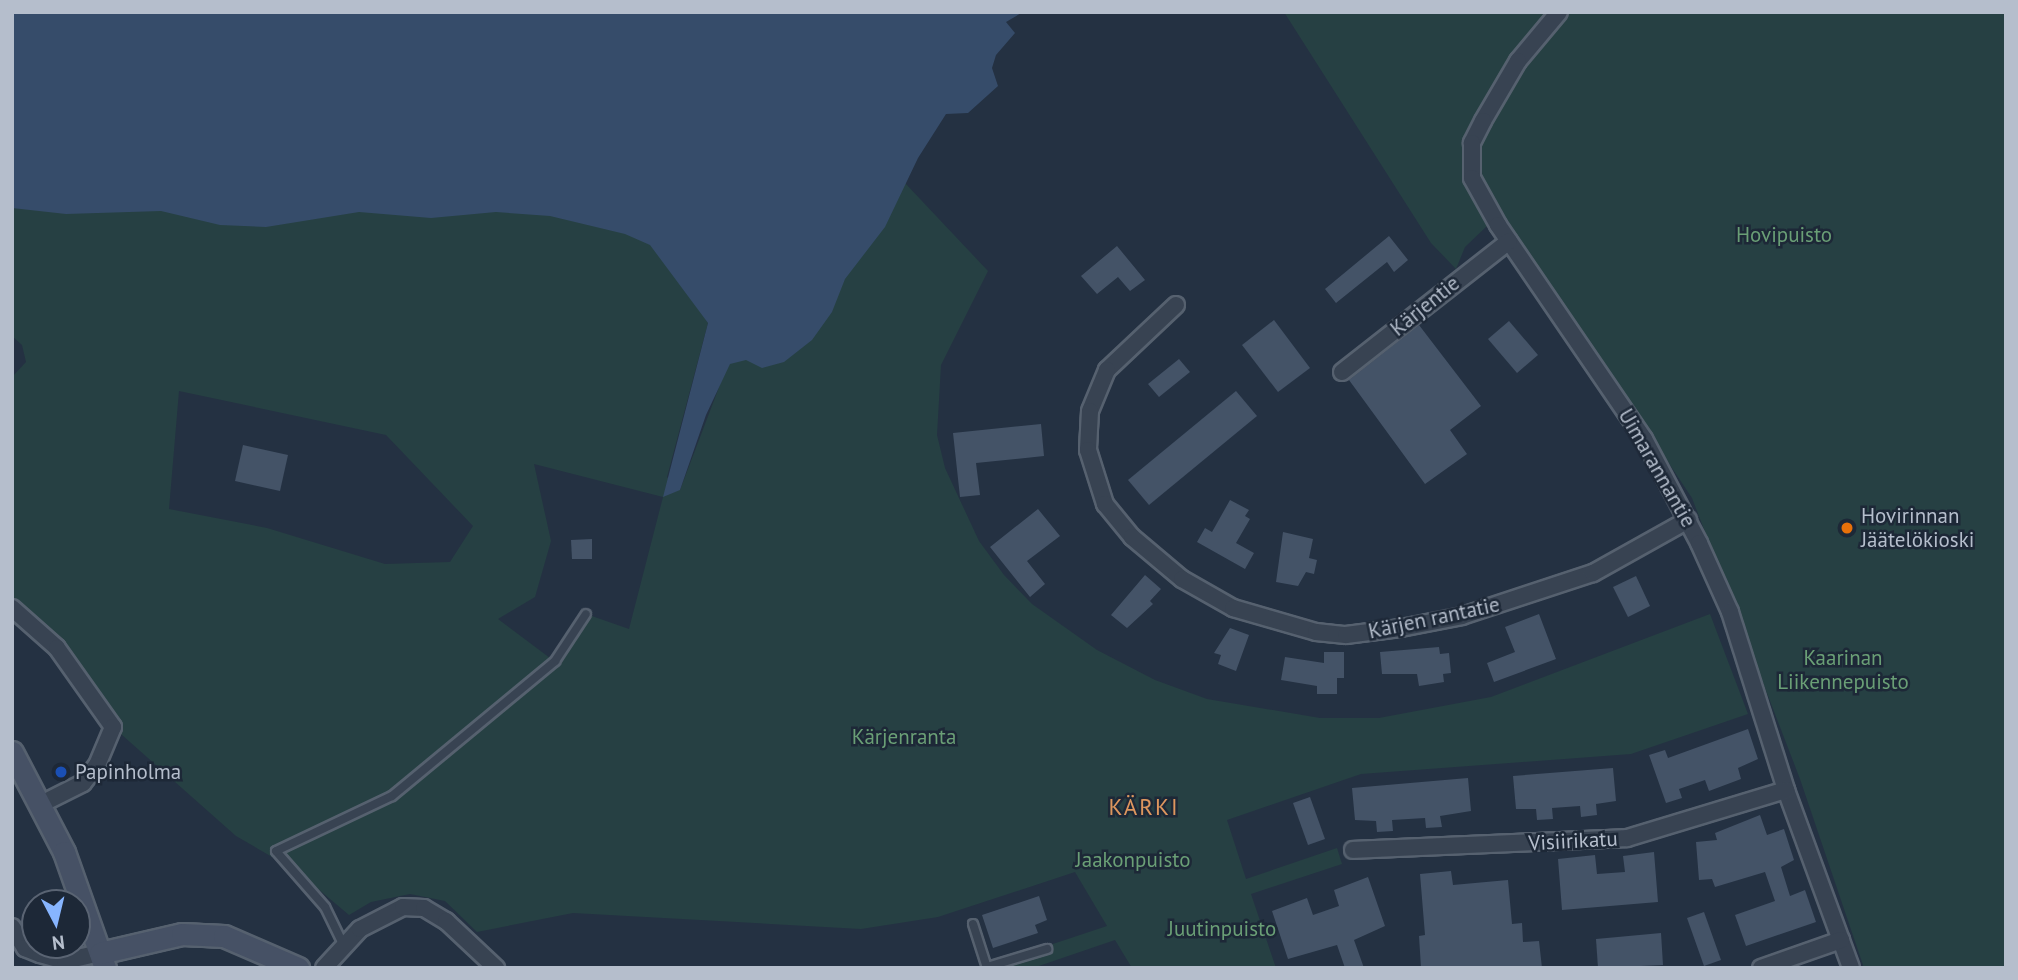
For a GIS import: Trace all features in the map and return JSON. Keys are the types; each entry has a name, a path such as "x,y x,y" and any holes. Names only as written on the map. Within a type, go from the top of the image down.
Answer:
{"main road":[{"path":"12,752 64,852 103,960 182,934 224,936 298,968"}],"street":[{"name":"Uimarannantie","path":"1559,12 1518,61 1472,143 1470,165 1475,186 1509,241 1644,439 1688,520 1730,612 1786,790 1851,968"},
{"name":"Kärjentie","path":"1342,372 1509,241"},
{"name":"Kärjen rantatie","path":"1176,305 1107,370 1090,411 1088,450 1105,504 1132,537 1182,579 1233,608 1284,626 1336,634 1420,624 1485,609 1594,573 1688,520"},
{"path":"12,608 57,648 113,727 97,765 83,783 41,804"},
{"name":"Visiirikatu","path":"1353,850 1627,838 1786,790"},
{"path":"324,968 344,946 379,917 403,907 424,908 446,921 496,968"},
{"path":"12,927 25,948 40,954 65,961 103,960"},
{"path":"1761,968 1841,940"}],"lane":[{"path":"344,946 325,907 276,851 392,796 555,661 586,614"},
{"path":"973,924 987,968 1047,949"}],"green space":[{"name":"Hovipuisto","path":"1284,12 2006,12 2006,968 1864,968 1800,779 1692,498 1510,225 1502,216 1487,226 1465,247 1456,269 1431,243"},
{"path":"571,99 708,323 667,477 680,490 721,382 745,283 912,170 905,183 988,271 941,365 937,435 945,468 979,541 1004,575 1032,604 1097,650 1155,680 1207,699 1320,718 1379,718 1491,697 1710,614 1748,714 1631,754 1361,774 1227,820 1246,879 1337,848 1342,864 1251,894 1276,968 1132,968 1115,940 1033,968 1007,968 1005,960 1107,926 1075,872 938,917 861,929 573,913 477,932 445,901 410,894 371,902 349,915 298,872 236,836 113,727 57,648 12,608 12,377 26,362 22,345 12,336 12,208","holes":["179,391 386,435 473,526 450,562 385,564 267,528 169,509","534,464 663,497 629,629 586,614 554,661 498,619 535,597 551,541"]}],"water":[{"path":"12,12 1023,12 1006,22 1015,33 996,55 992,68 998,86 968,113 946,114 918,158 885,227 845,279 832,312 812,340 784,362 762,368 746,360 730,364 706,415 680,490 663,497 708,323 650,245 625,234 550,216 496,212 431,218 359,212 266,227 220,225 161,211 66,214 12,208"}],"building":[{"path":"1389,236 1408,260 1394,272 1387,262 1336,303 1325,289"},
{"path":"1117,246 1145,280 1130,291 1118,277 1097,294 1081,276"},
{"path":"1274,320 1310,368 1278,392 1242,345"},
{"path":"1509,321 1538,355 1517,373 1488,339"},
{"path":"1419,325 1481,406 1450,430 1467,454 1425,484 1349,380"},
{"path":"1179,359 1190,372 1159,397 1148,384"},
{"path":"1236,391 1257,416 1149,505 1128,480"},
{"path":"1041,424 1044,456 976,463 980,495 960,497 953,433"},
{"path":"243,445 288,455 280,491 235,481"},
{"path":"1230,500 1249,510 1245,516 1250,519 1236,543 1254,553 1245,569 1197,542 1205,528 1212,532"},
{"path":"1038,509 1060,536 1027,561 1045,584 1030,597 990,547"},
{"path":"1283,532 1313,539 1309,558 1317,560 1314,574 1306,572 1298,586 1276,582"},
{"path":"592,539 592,559 572,559 571,540"},
{"path":"1145,575 1161,589 1150,601 1153,604 1127,628 1111,615"},
{"path":"1636,576 1650,606 1628,617 1613,587"},
{"path":"1539,614 1556,659 1494,682 1487,663 1515,652 1505,627"},
{"path":"1230,628 1249,635 1236,671 1218,664 1221,655 1214,653"},
{"path":"1439,647 1440,654 1449,653 1451,673 1443,674 1444,682 1419,686 1417,674 1382,674 1380,652"},
{"path":"1324,652 1344,652 1344,678 1337,678 1337,694 1317,694 1317,686 1281,680 1285,657 1324,663"},
{"path":"1748,729 1758,759 1738,768 1741,779 1709,791 1705,780 1679,789 1682,798 1666,803 1649,755 1665,750 1668,758"},
{"path":"1613,768 1616,801 1596,804 1597,815 1581,817 1580,806 1552,808 1553,819 1537,820 1536,809 1516,809 1513,776"},
{"path":"1468,778 1471,811 1440,816 1442,827 1426,828 1425,818 1392,820 1393,831 1377,832 1376,821 1355,820 1352,788"},
{"path":"1310,797 1325,839 1308,845 1293,803"},
{"path":"1760,815 1767,835 1784,829 1794,860 1781,867 1790,896 1805,890 1816,922 1746,946 1735,915 1775,901 1765,872 1715,887 1712,879 1699,880 1696,842 1717,840 1715,833"},
{"path":"1654,852 1658,902 1562,910 1558,859 1595,855 1597,874 1625,872 1623,856"},
{"path":"1451,871 1453,885 1508,880 1512,924 1522,923 1523,942 1539,941 1542,968 1421,968 1419,936 1425,935 1420,874"},
{"path":"1368,877 1385,926 1354,940 1364,968 1345,968 1337,945 1288,959 1272,911 1307,898 1313,915 1339,906 1334,890"},
{"path":"1039,896 1047,920 1035,925 1038,933 993,948 982,915"},
{"path":"1704,912 1721,960 1704,966 1687,918"},
{"path":"1661,933 1663,965 1598,968 1596,939"}],"place":[{"name":"Hovirinnan Jäätelökioski","path":"1847,528"},
{"name":"Papinholma","path":"61,772"}],"district":[{"name":"KÄRKI","path":"1144,807"}],"park label":[{"name":"Kaarinan Liikennepuisto","path":"1843,670"},
{"name":"Kärjenranta","path":"904,737"},
{"name":"Jaakonpuisto","path":"1133,860"},
{"name":"Juutinpuisto","path":"1222,929"}]}
